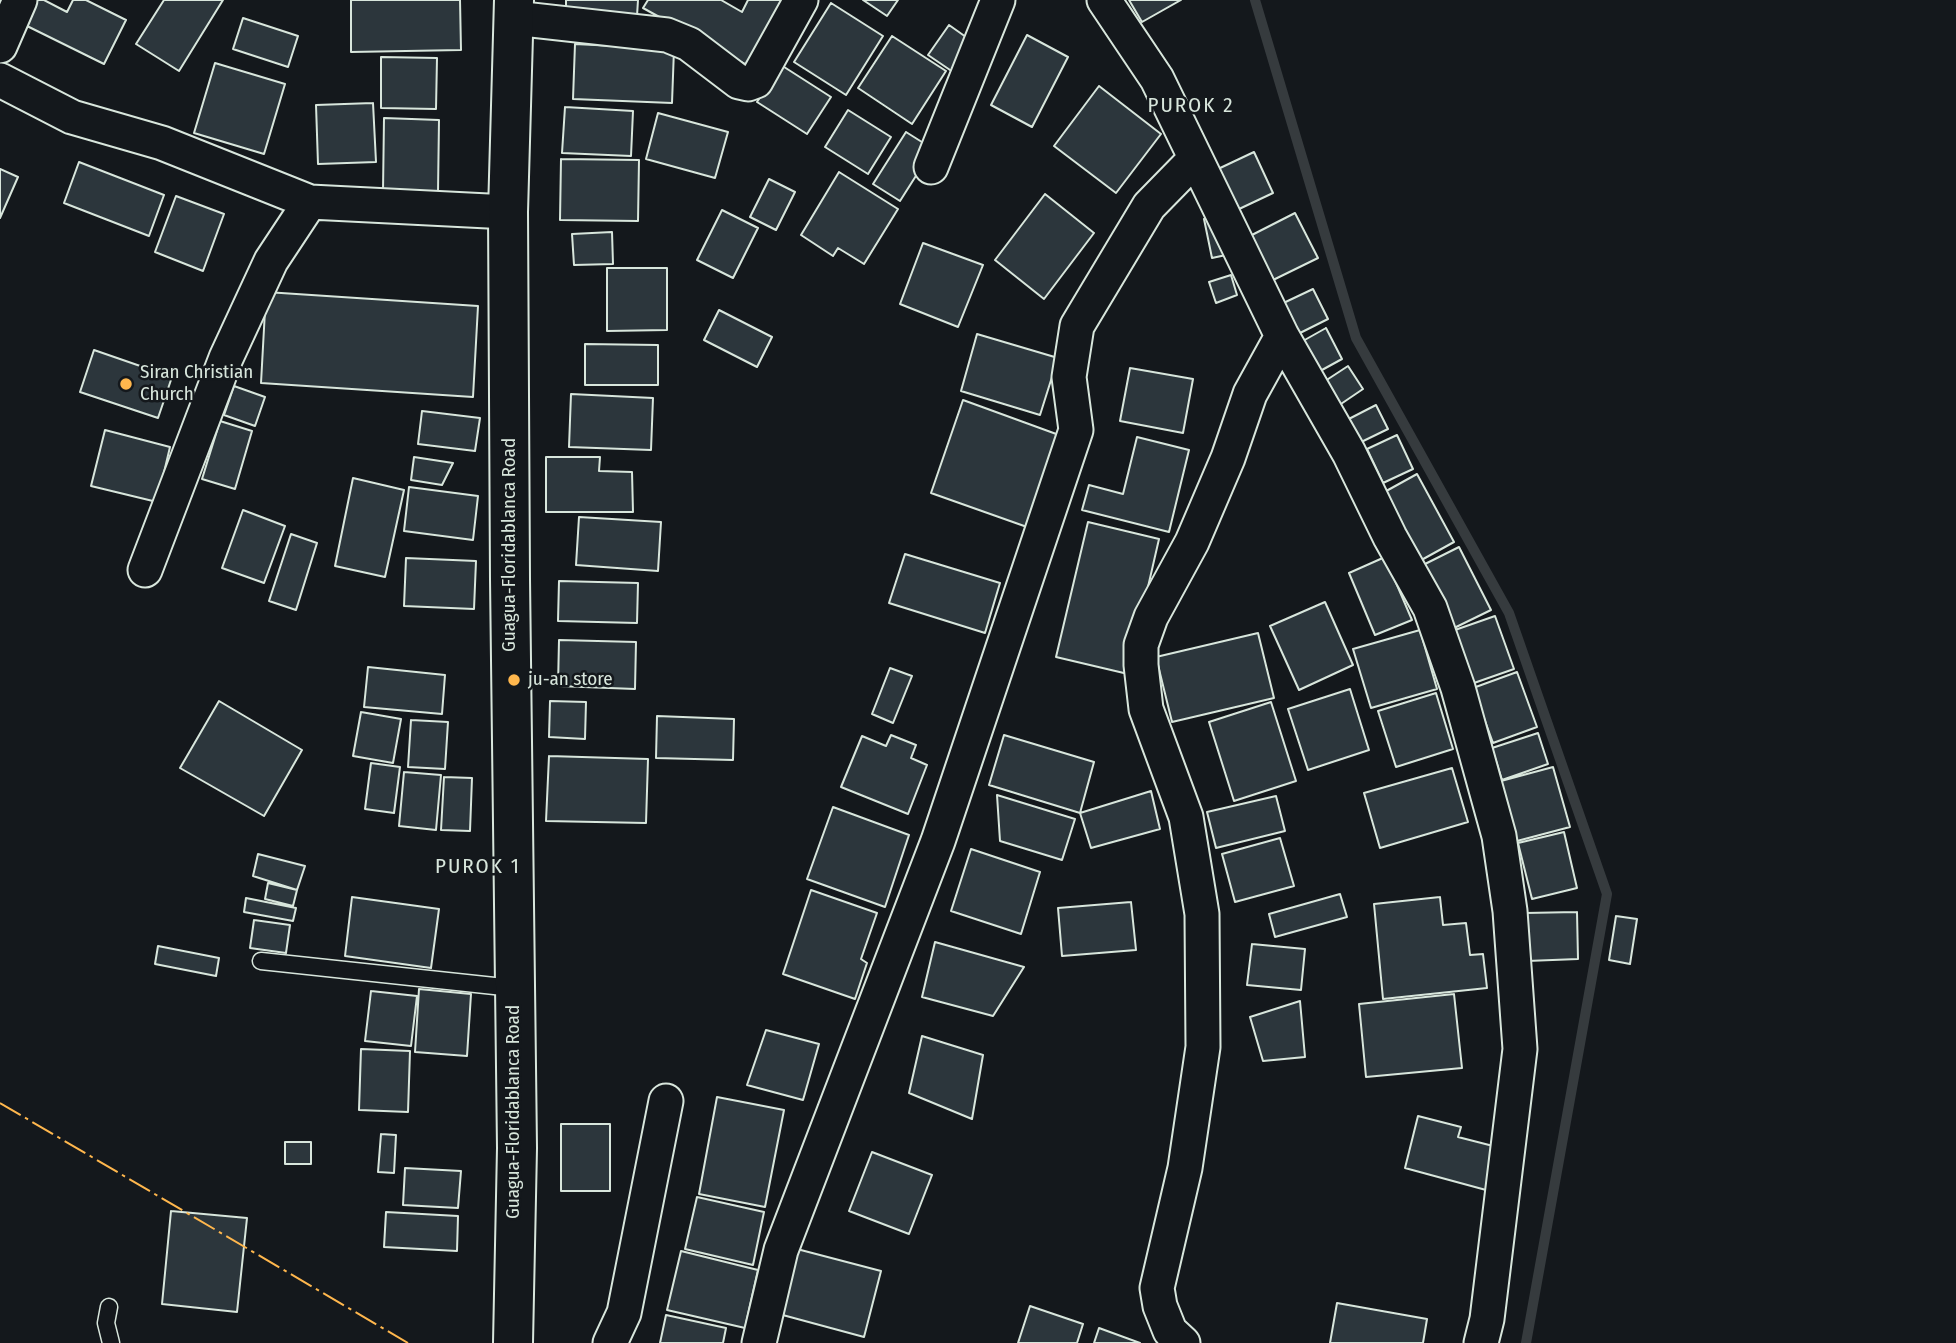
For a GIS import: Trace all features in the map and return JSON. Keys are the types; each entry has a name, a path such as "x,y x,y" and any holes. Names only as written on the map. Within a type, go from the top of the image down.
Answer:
{"main road":[{"name":"Guagua-Floridablanca Road","path":"513,1343 517,1148 513,988 508,212 514,9"}],"street":[{"path":"0,46 20,0"},
{"path":"514,9 667,35 689,44 739,82 748,84 756,81 800,0"},
{"path":"931,167 998,0"},
{"path":"1104,0 1157,79 1282,336 1349,453 1390,537 1430,608 1458,688 1499,836 1510,911 1520,1049 1489,1305 1481,1343"},
{"path":"0,80 72,117 162,143 310,202 508,212"},
{"path":"759,1343 781,1250 938,841 1076,430 1069,377 1077,326 1149,206 1195,159"},
{"path":"145,570 226,358 271,261 310,202"},
{"path":"1183,1343 1170,1331 1160,1306 1157,1288 1185,1168 1203,1046 1202,914 1186,817 1146,709 1141,645 1151,617 1197,530 1228,458 1250,394 1282,336"},
{"path":"610,1343 624,1313 666,1101"}],"lane":[{"path":"261,961 513,988"},
{"path":"109,1307 106,1323 111,1343"}],"building":[{"path":"37,0 44,0 67,12 73,0 86,0 126,20 104,64 25,25"},
{"path":"164,0 223,0 179,71 136,44"},
{"path":"351,0 460,0 461,50 351,52"},
{"path":"566,0 638,0 637,16 566,15"},
{"path":"648,0 721,0 742,12 748,0 789,0 752,68 643,8"},
{"path":"863,0 898,0 887,16"},
{"path":"1129,0 1181,0 1142,22"},
{"path":"831,3 883,36 846,95 794,62"},
{"path":"243,18 298,36 288,67 233,49"},
{"path":"949,25 973,42 953,72 928,55"},
{"path":"1027,35 1068,57 1032,127 991,105"},
{"path":"892,36 946,71 912,124 858,88"},
{"path":"575,44 674,49 672,103 573,99"},
{"path":"381,57 437,58 436,109 381,108"},
{"path":"215,63 285,84 264,154 194,133"},
{"path":"781,65 831,97 807,134 757,102"},
{"path":"1099,86 1161,134 1116,193 1054,146"},
{"path":"373,103 376,162 318,164 316,105"},
{"path":"565,107 633,111 631,156 562,153"},
{"path":"848,110 891,137 868,174 825,147"},
{"path":"658,113 728,132 715,178 646,159"},
{"path":"384,118 439,120 438,192 383,191"},
{"path":"906,132 933,149 900,201 873,184"},
{"path":"1254,152 1273,193 1237,210 1218,169"},
{"path":"561,159 639,160 638,221 560,220"},
{"path":"79,162 164,195 149,236 64,203"},
{"path":"0,169 18,177 0,218"},
{"path":"839,172 898,209 864,264 838,248 833,256 801,235"},
{"path":"769,179 795,192 776,230 750,217"},
{"path":"1045,194 1094,233 1044,299 995,260"},
{"path":"176,196 224,214 203,271 155,252"},
{"path":"722,210 758,228 733,278 697,260"},
{"path":"1295,213 1318,258 1269,282 1246,238"},
{"path":"1217,216 1226,255 1212,258 1204,219"},
{"path":"612,232 613,264 574,265 572,234"},
{"path":"923,243 983,265 958,327 900,304"},
{"path":"607,268 667,268 667,330 607,331"},
{"path":"1231,275 1237,295 1216,303 1209,282"},
{"path":"1313,289 1328,319 1290,338 1275,307"},
{"path":"266,292 478,306 473,397 261,383"},
{"path":"719,310 772,337 757,367 704,340"},
{"path":"1326,328 1342,359 1311,376 1294,346"},
{"path":"977,334 1058,358 1040,415 961,391"},
{"path":"585,344 658,345 658,385 585,385"},
{"name":"Siran Christian Church","path":"94,350 172,377 158,418 80,392"},
{"path":"1348,366 1363,389 1335,408 1319,385"},
{"path":"1130,368 1193,379 1183,433 1120,421"},
{"path":"234,386 265,397 255,426 224,415"},
{"path":"571,394 653,398 651,450 569,447"},
{"path":"963,400 1059,435 1027,527 931,493"},
{"path":"1376,405 1388,429 1353,446 1341,423"},
{"path":"422,411 480,418 475,451 418,444"},
{"path":"220,421 252,431 235,489 202,479"},
{"path":"105,430 170,447 157,502 91,486"},
{"path":"1397,435 1413,469 1383,483 1367,449"},
{"path":"1137,437 1189,450 1169,532 1082,510 1089,485 1123,494"},
{"path":"414,457 453,463 442,485 411,480"},
{"path":"546,457 600,457 599,471 632,472 633,512 546,512"},
{"path":"1417,474 1454,542 1416,563 1379,495"},
{"path":"353,478 404,490 385,577 335,566"},
{"path":"409,487 478,496 473,540 404,531"},
{"path":"243,510 285,526 264,583 222,568"},
{"path":"579,517 661,522 658,571 576,565"},
{"path":"1088,522 1159,539 1128,674 1056,657"},
{"path":"291,534 317,543 296,610 269,601"},
{"path":"1459,547 1491,610 1450,630 1419,567"},
{"path":"905,554 1000,583 985,633 889,603"},
{"path":"1385,557 1412,620 1375,635 1349,573"},
{"path":"406,558 476,561 474,609 404,606"},
{"path":"559,581 638,583 637,623 558,621"},
{"path":"1325,602 1353,665 1299,690 1270,626"},
{"path":"1495,616 1514,669 1474,683 1455,630"},
{"path":"1420,630 1437,689 1371,708 1353,649"},
{"path":"1258,633 1274,698 1172,722 1156,657"},
{"path":"559,640 636,642 635,689 558,686"},
{"path":"368,667 445,675 442,714 364,707"},
{"path":"890,668 912,676 893,723 872,714"},
{"path":"1517,672 1537,727 1493,743 1473,688"},
{"path":"1350,689 1369,750 1308,770 1288,709"},
{"path":"1436,693 1453,749 1396,767 1378,711"},
{"path":"219,701 302,750 264,816 180,768"},
{"path":"550,701 586,702 585,739 549,737"},
{"path":"1271,702 1296,781 1234,801 1209,722"},
{"path":"361,712 401,719 393,763 353,756"},
{"path":"657,716 734,719 733,760 656,758"},
{"path":"411,720 448,722 445,769 408,767"},
{"path":"1538,733 1548,764 1502,780 1492,748"},
{"path":"891,735 916,745 911,758 927,765 908,814 841,787 862,736 886,746"},
{"path":"1004,735 1094,762 1080,813 989,785"},
{"path":"549,756 648,759 646,823 546,821"},
{"path":"371,763 400,767 394,813 365,809"},
{"path":"1553,767 1570,827 1517,841 1501,781"},
{"path":"1452,768 1468,822 1380,848 1364,793"},
{"path":"404,772 441,775 436,830 399,826"},
{"path":"444,777 472,778 470,831 441,830"},
{"path":"1151,791 1160,829 1091,848 1080,813"},
{"path":"997,795 1075,819 1062,860 1000,841"},
{"path":"1276,796 1285,831 1216,848 1207,812"},
{"path":"833,807 909,835 885,907 807,879"},
{"path":"1564,832 1577,888 1532,899 1518,843"},
{"path":"1280,838 1294,886 1235,902 1222,854"},
{"path":"971,849 1040,872 1021,934 951,911"},
{"path":"258,854 305,866 297,890 253,876"},
{"path":"268,883 297,890 293,906 265,899"},
{"path":"811,890 877,913 861,959 867,963 855,999 783,974"},
{"path":"1340,894 1347,917 1275,937 1269,914"},
{"path":"352,897 439,909 431,968 345,956"},
{"path":"1440,897 1443,925 1466,923 1470,955 1483,954 1487,988 1383,999 1374,904"},
{"path":"246,898 296,908 293,921 244,912"},
{"path":"1131,902 1136,950 1062,956 1058,908"},
{"path":"1577,912 1578,959 1527,961 1525,913"},
{"path":"1616,916 1637,919 1630,964 1609,960"},
{"path":"254,920 290,925 286,953 250,948"},
{"path":"935,942 1024,967 993,1016 922,997"},
{"path":"1252,944 1305,949 1301,990 1247,985"},
{"path":"158,946 219,958 216,976 155,964"},
{"path":"419,989 471,994 467,1056 415,1052"},
{"path":"371,991 417,996 411,1046 365,1041"},
{"path":"1454,994 1462,1068 1366,1077 1359,1004"},
{"path":"1300,1001 1305,1057 1263,1061 1250,1017"},
{"path":"766,1030 819,1044 803,1100 747,1085"},
{"path":"922,1036 983,1055 972,1119 909,1093"},
{"path":"361,1049 410,1051 408,1112 359,1110"},
{"path":"717,1097 784,1110 765,1207 699,1194"},
{"path":"1418,1116 1461,1127 1458,1137 1497,1147 1486,1190 1405,1168"},
{"path":"561,1124 610,1124 610,1191 561,1191"},
{"path":"381,1134 396,1135 394,1173 378,1172"},
{"path":"285,1142 311,1142 311,1164 285,1164"},
{"path":"872,1152 932,1175 909,1234 849,1211"},
{"path":"405,1168 461,1171 458,1208 403,1205"},
{"path":"697,1197 764,1212 753,1265 685,1249"},
{"path":"171,1211 247,1218 237,1312 162,1304"},
{"path":"386,1212 458,1216 457,1251 384,1247"},
{"path":"797,1249 881,1271 864,1337 779,1314"},
{"path":"681,1251 758,1270 745,1328 667,1310"},
{"path":"1337,1303 1427,1319 1423,1343 1330,1343"},
{"path":"1030,1306 1083,1324 1077,1343 1018,1343"},
{"path":"666,1315 726,1328 723,1343 660,1343"},
{"path":"1099,1328 1140,1343 1094,1343"}],"waterway":[{"path":"1255,0 1356,338 1509,613 1607,894 1526,1343"}],"power":[{"path":"0,1103 408,1343"}],"place":[{"name":"Siran Christian Church","path":"126,384"},
{"name":"ju-an store","path":"514,680"}],"district":[{"name":"PUROK 2","path":"1191,106"},
{"name":"PUROK 1","path":"478,867"}]}
